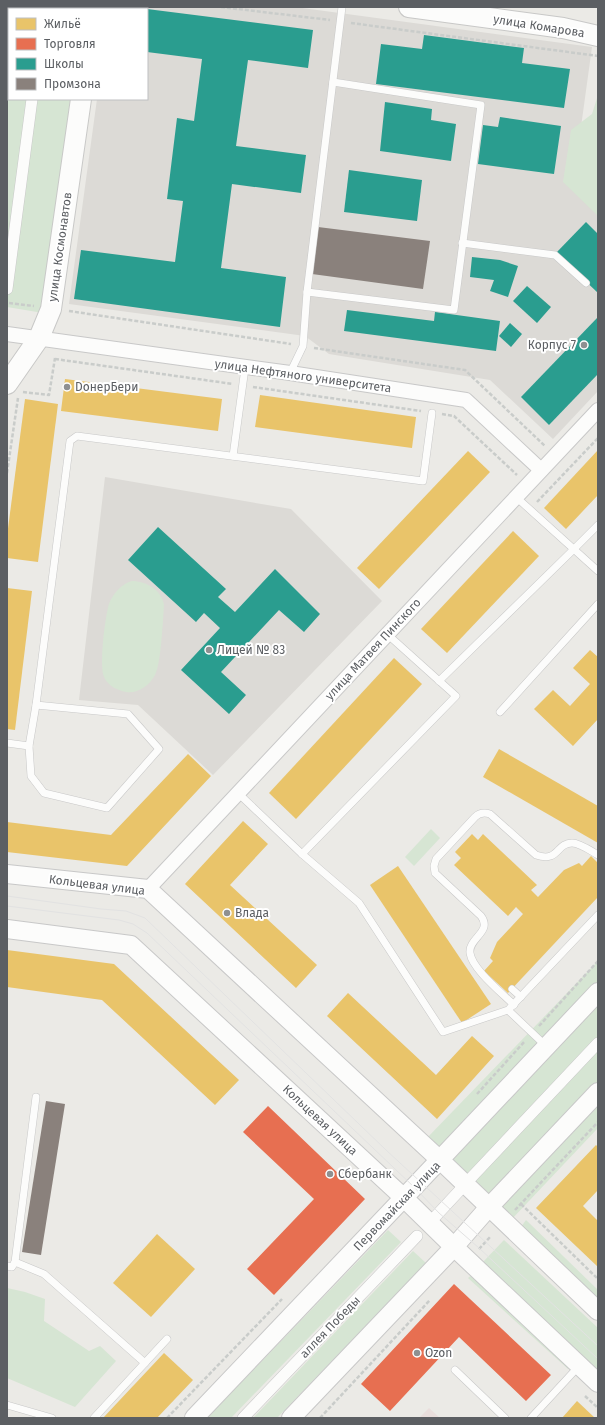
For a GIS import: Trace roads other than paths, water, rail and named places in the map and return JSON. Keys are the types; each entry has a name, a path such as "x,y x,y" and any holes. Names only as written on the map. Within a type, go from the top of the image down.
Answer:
{"main road":[{"name":"улица Комарова","path":"409,7 563,28 598,36"},
{"name":"улица Космонавтов","path":"7,384 39,338 51,309 81,100"}],"street":[{"path":"7,289 32,100"},
{"name":"улица Нефтяного университета","path":"7,334 290,373 466,400 541,470"},
{"name":"улица Матвея Пинского","path":"148,889 598,410"},
{"name":"Кольцевая улица","path":"7,874 148,889 440,1160 598,1311"},
{"name":"Кольцевая улица","path":"7,929 131,945 404,1198 598,1383"},
{"name":"Первомайская улица","path":"194,1418 598,992"},
{"path":"469,1180 598,1043"},
{"path":"291,1418 454,1247 489,1207 598,1092"},
{"path":"434,1218 460,1190"},
{"name":"аллея Победы","path":"243,1418 418,1236"}],"lane":[{"path":"290,373 303,346 307,292 342,7"},
{"path":"307,292 454,310 481,105 333,82"},
{"path":"462,243 555,255 586,283"},
{"path":"233,456 245,368"},
{"path":"36,705 128,714 159,749 107,808 44,793 31,776 29,746 36,705 70,441 77,436 423,481 432,412"},
{"path":"516,497 598,570"},
{"path":"439,681 598,525"},
{"path":"500,712 598,604"},
{"path":"302,854 456,696 387,634"},
{"path":"7,743 29,746"},
{"path":"238,793 302,854 359,903 443,1032 511,1007 598,915"},
{"path":"547,1047 484,976 472,958 470,954 471,946 483,932 485,922 481,916 435,873 434,866 436,859 474,817 480,813 490,814 536,855 541,857 549,857 554,855 565,845 572,843 598,855"},
{"path":"512,988 521,997"},
{"path":"7,1266 12,1267 15,1262 36,1097"},
{"path":"15,1262 44,1274 146,1363"},
{"path":"94,1418 167,1339"},
{"path":"531,1418 579,1366"},
{"path":"455,1370 505,1418"},
{"path":"7,1404 52,1418"}],"tram line":[{"path":"7,896 126,911 145,918 386,1150 598,1346"},
{"path":"7,906 119,920 133,924 147,933 414,1187 439,1213 479,1248 598,1359"}],"place":[{"name":"Корпус 7","path":"584,345"},
{"name":"DонерБери","path":"67,387"},
{"name":"Лицей № 83","path":"209,650"},
{"name":"Влада","path":"227,913"},
{"name":"Сбербанк","path":"330,1174"},
{"name":"Ozon","path":"417,1353"}]}
